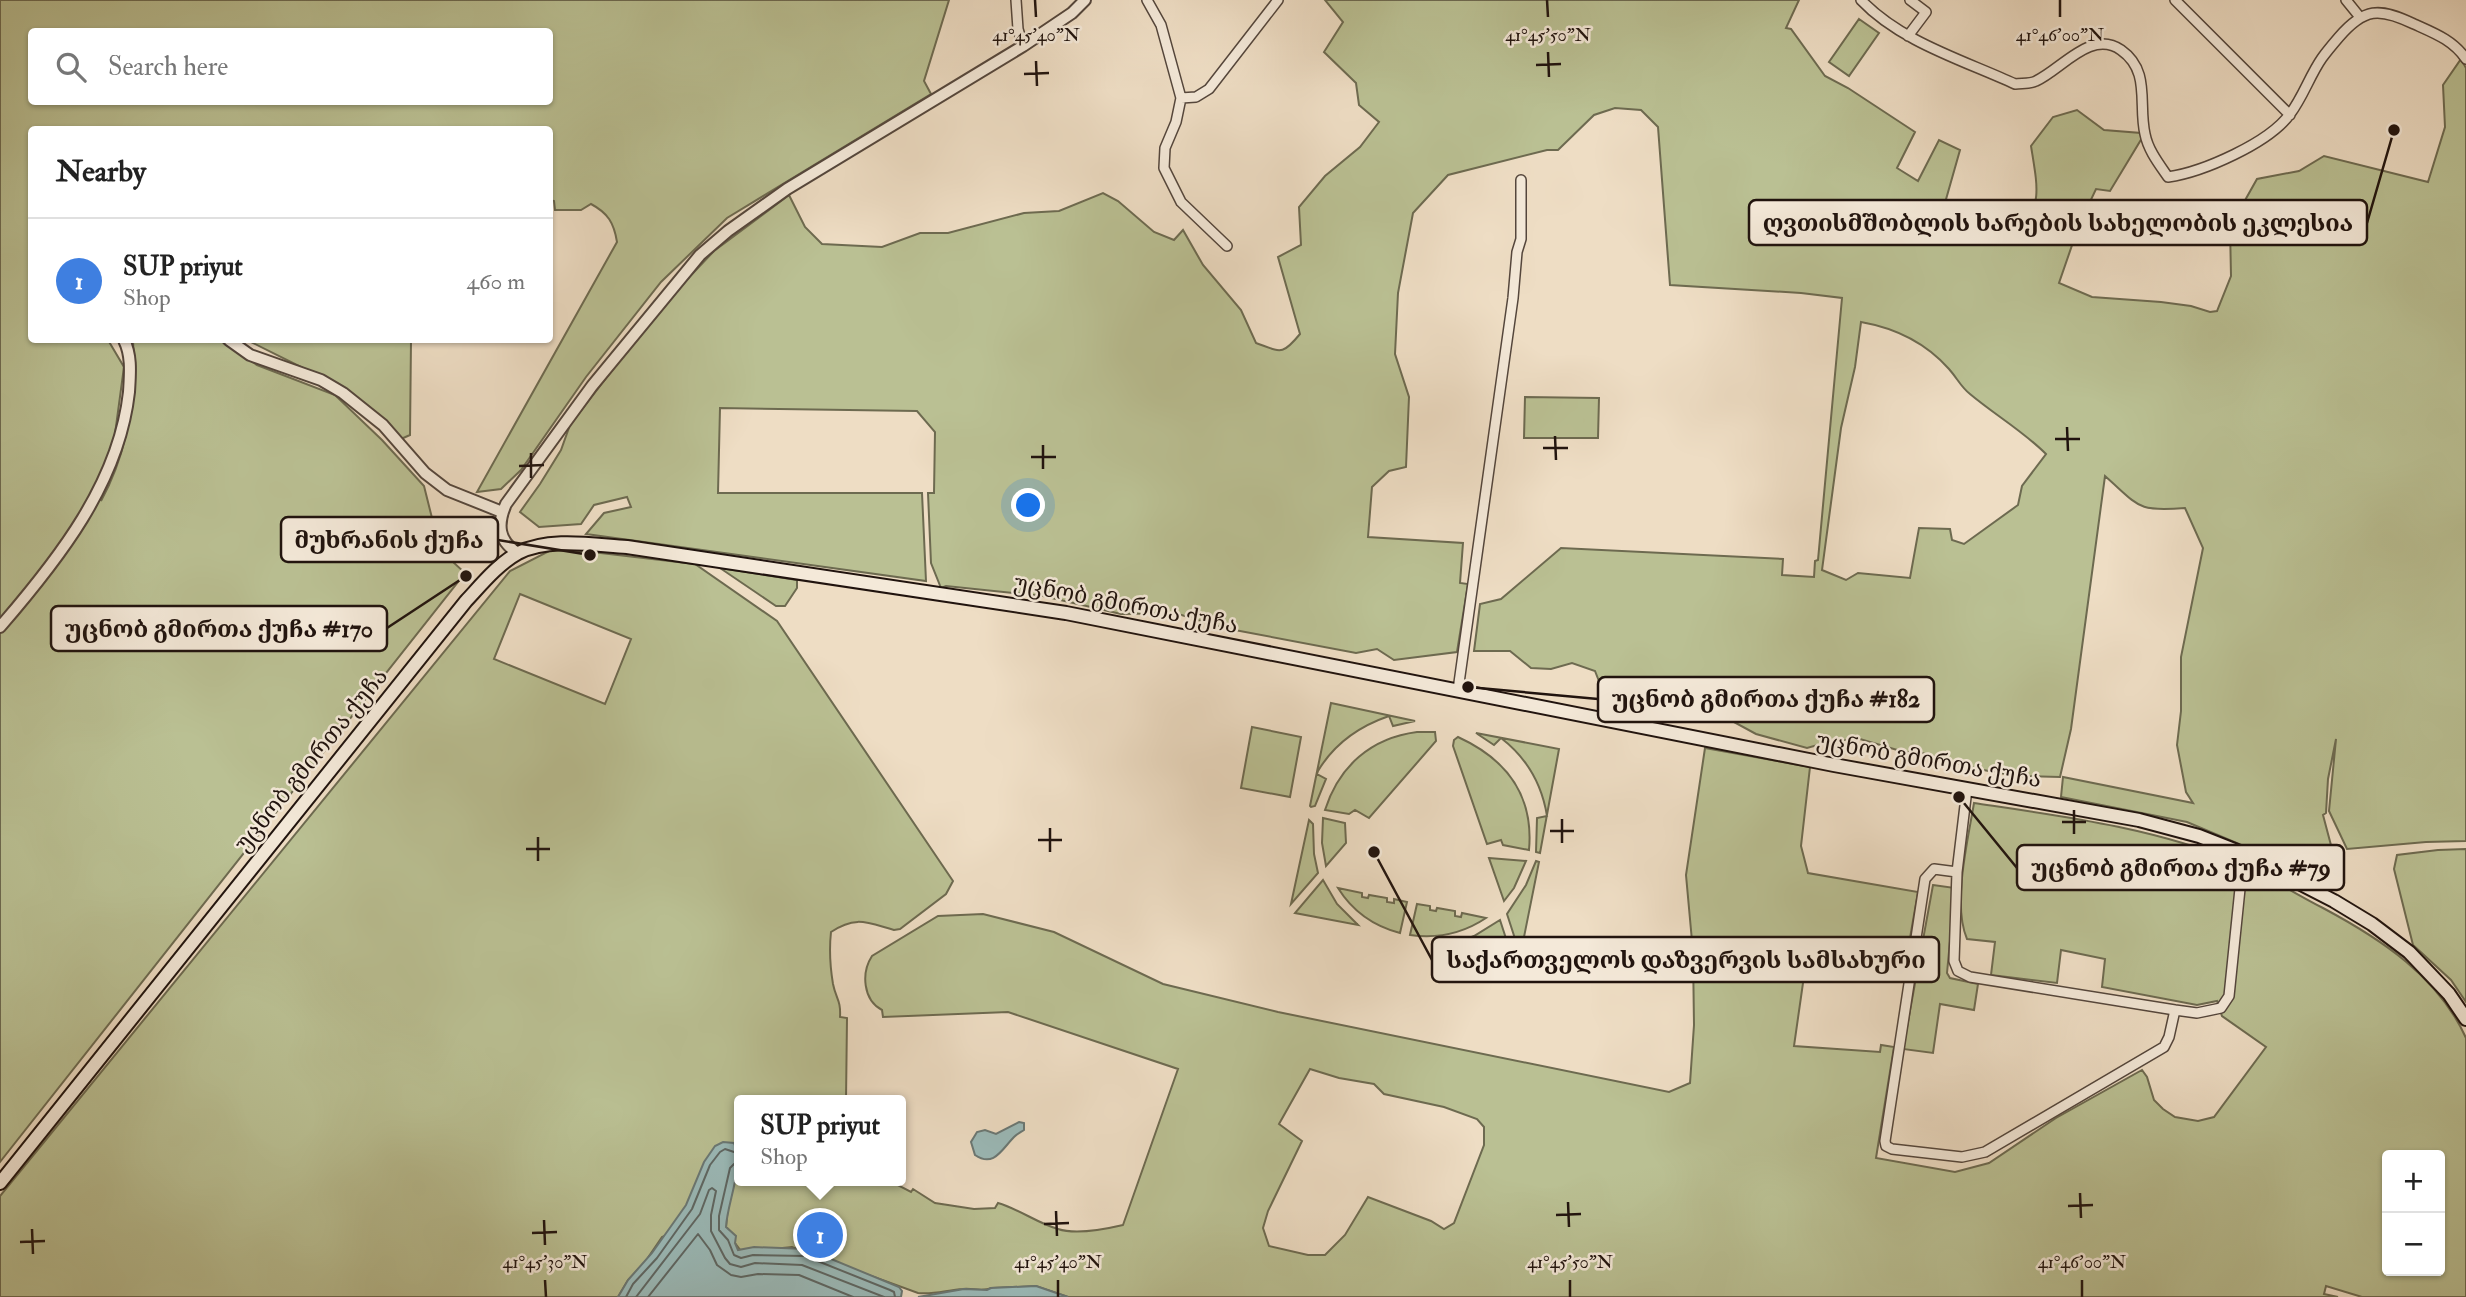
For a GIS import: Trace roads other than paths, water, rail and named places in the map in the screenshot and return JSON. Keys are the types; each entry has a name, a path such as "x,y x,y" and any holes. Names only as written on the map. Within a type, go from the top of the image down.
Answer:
{"main road":[{"name":"უცნობ გმირთა ქუჩა","path":"0,1182 421,656 490,576 518,553 541,545 627,547 1078,615 1967,789 2139,820 2199,836 2252,858 2372,924 2409,952 2449,994 2466,1019"}],"street":[{"path":"1016,0 1018,29 1023,46"},
{"path":"518,553 509,548 501,535 502,512 592,386 700,255 728,230 786,189 1023,46 1072,13 1084,0"},
{"path":"1147,0 1161,25 1181,98 1176,122 1165,149 1164,167 1181,202 1227,246"},
{"path":"1181,98 1196,97 1209,89 1278,0"},
{"path":"1861,0 1872,12 1908,36 2015,83 2034,83 2093,45 2104,42 2113,44 2132,57 2140,75 2145,134 2152,152 2168,177 2188,174 2215,163 2266,136 2290,115 2322,58 2359,16 2379,13 2401,18 2450,41 2466,59"},
{"path":"1908,36 1926,12 1910,0"},
{"path":"2175,0 2290,115"},
{"path":"2346,0 2359,16"},
{"path":"1458,690 1513,298 1517,252 1521,239 1521,180"},
{"path":"0,627 37,584 76,530 93,500 116,446 127,409 131,369 125,343"},
{"path":"233,343 250,355 321,380 343,393 383,425 425,473 447,490 502,512"},
{"path":"1967,789 1957,872 1954,961 1955,968 1963,975 2197,1013 2221,1008 2229,996 2241,879 2252,858"},
{"path":"1957,872 1934,869 1925,879 1886,1146 1892,1149 1962,1157 1985,1152 2164,1047 2175,1010"}],"water":[{"path":"1019,1122 1024,1123 1024,1130 993,1158 975,1155 971,1142 977,1132 985,1130 996,1134"},
{"path":"723,1142 734,1143 734,1186 726,1227 736,1236 738,1250 754,1247 807,1249 899,1287 902,1291 901,1297 618,1297 686,1205 704,1162 715,1146"},
{"path":"1036,1286 1068,1297 918,1297 964,1289"}],"place":[{"name":"ღვთისმშობლის ხარების სახელობის ეკლესია","path":"2394,130"},
{"name":"მუხრანის ქუჩა","path":"590,555"},
{"name":"უცნობ გმირთა ქუჩა #170","path":"466,576"},
{"name":"უცნობ გმირთა ქუჩა #182","path":"1468,687"},
{"name":"უცნობ გმირთა ქუჩა #79","path":"1959,797"},
{"name":"საქართველოს დაზვერვის სამსახური","path":"1374,852"},
{"name":"SUP priyut","path":"820,1235"}]}
